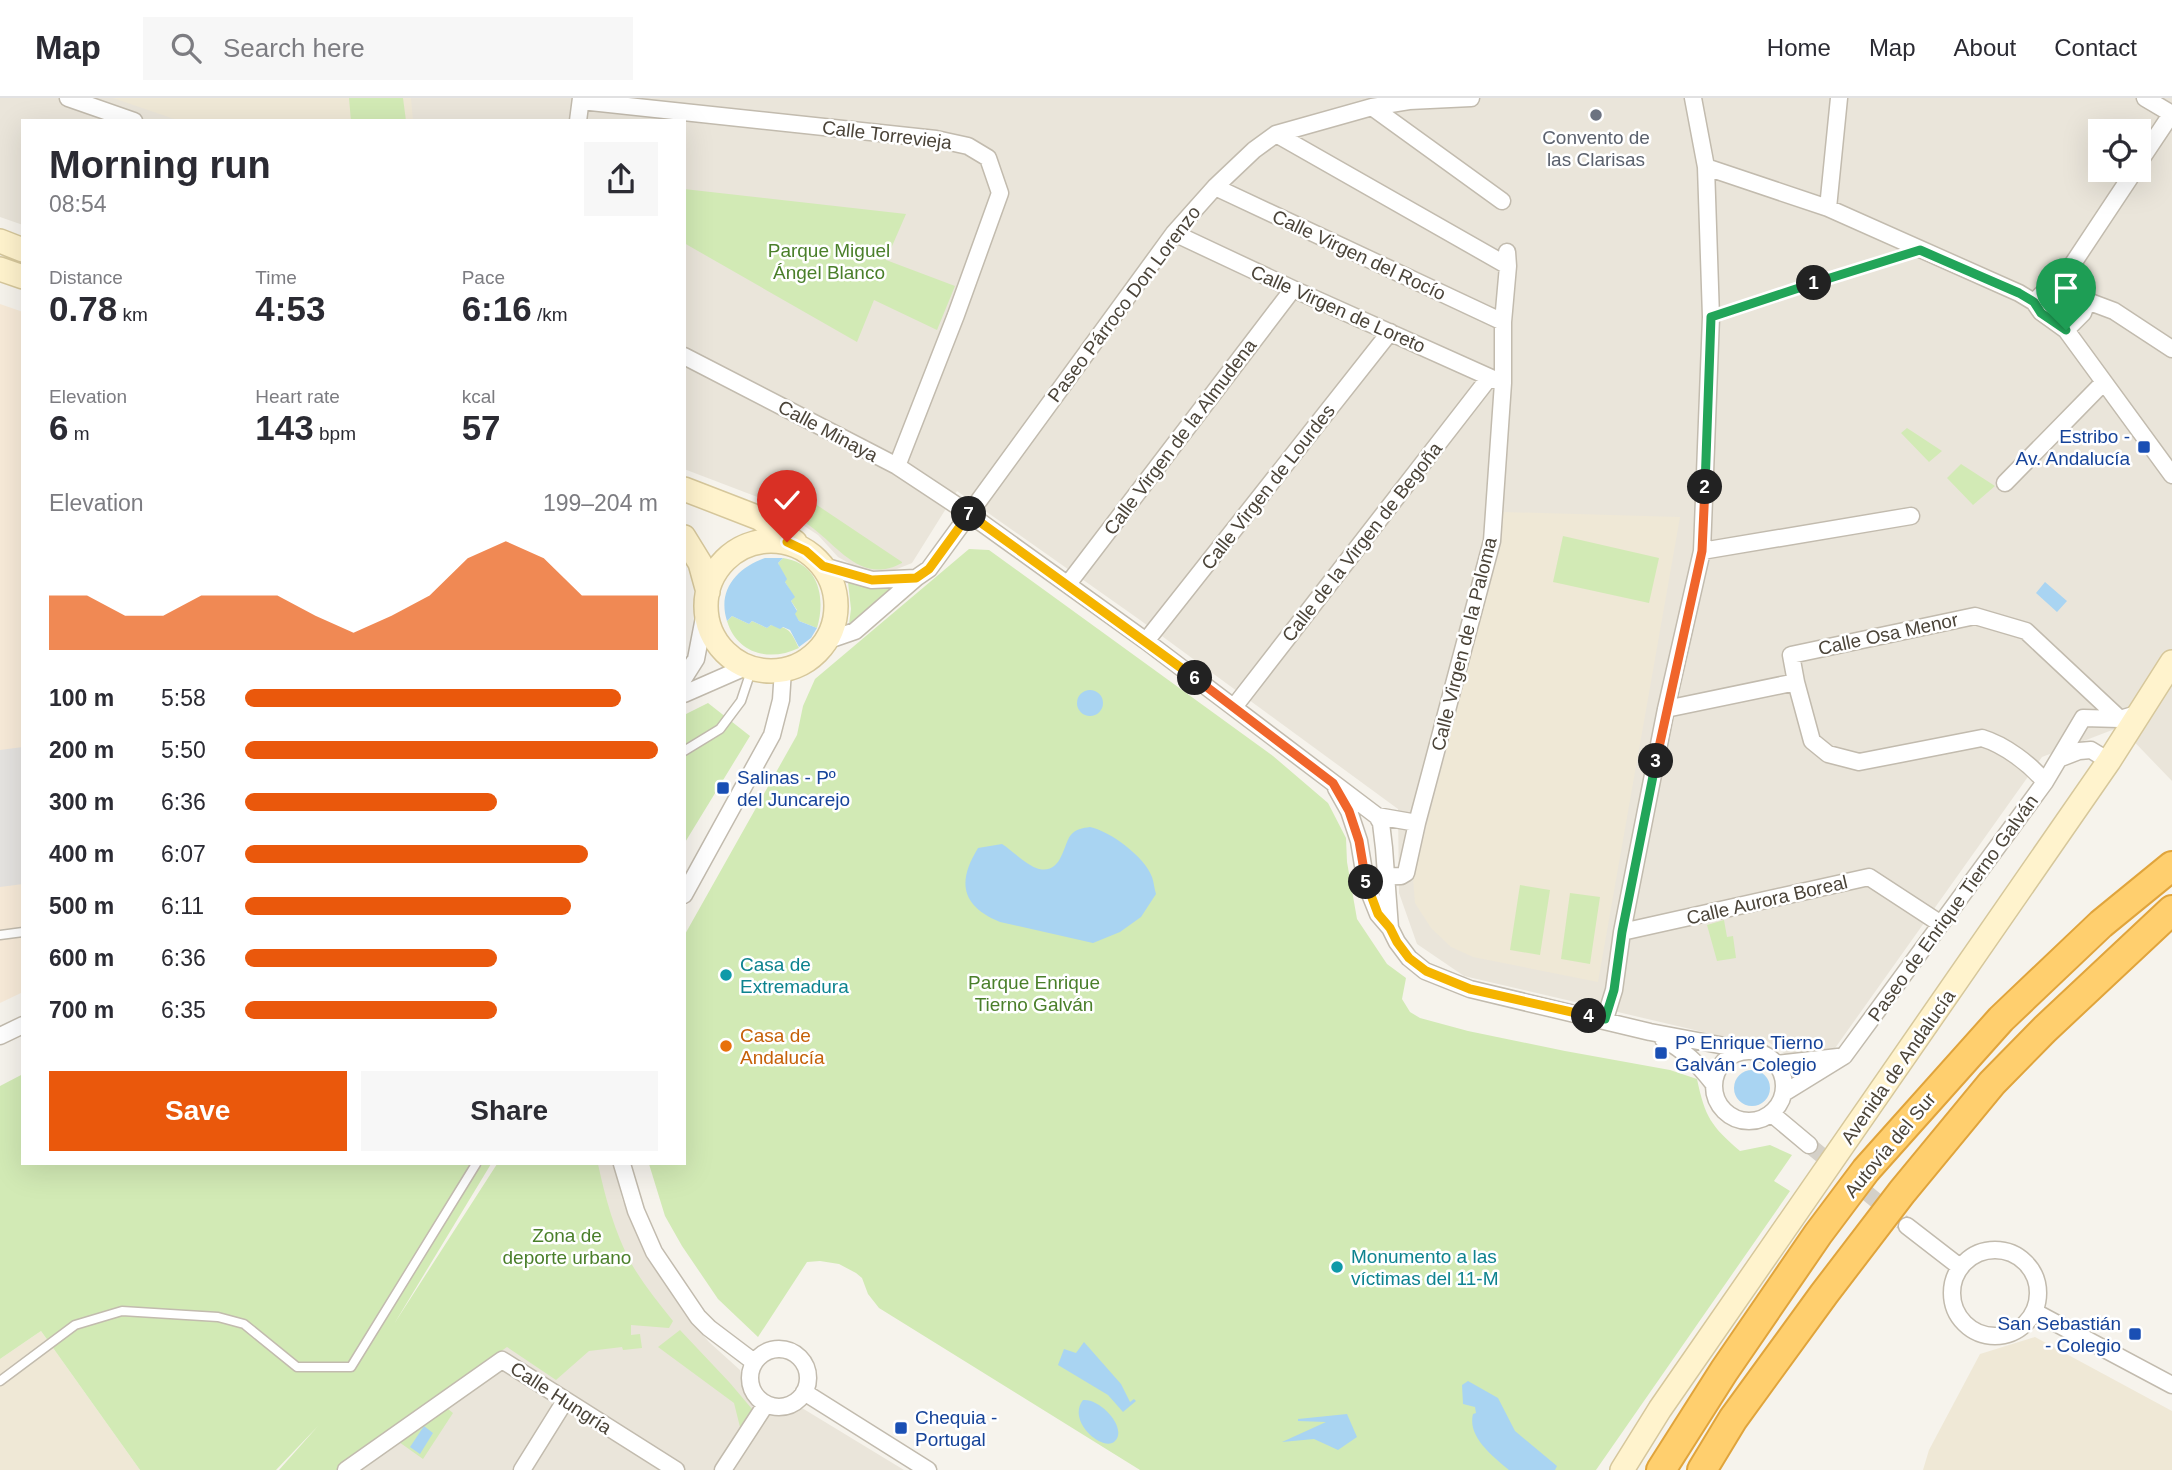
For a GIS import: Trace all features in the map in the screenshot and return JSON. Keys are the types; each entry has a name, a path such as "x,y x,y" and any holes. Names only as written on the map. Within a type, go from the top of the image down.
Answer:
{"highway":[{"name":"Autovía del Sur","path":"1661,1470 1739,1348 1866,1170 2001,1019 2101,924 2172,866"},
{"name":"Autovía del Sur","path":"1702,1470 1733,1419 1824,1294 1902,1192 1992,1083 2045,1029 2172,910"}],"street":[{"path":"68,98 128,119"},
{"name":"Paseo Párroco Don Lorenzo","path":"826,642 855,631 929,569 1174,233 1254,149 1276,134 1406,99 1471,98"},
{"path":"1605,1019 1614,990 1622,932 1666,709 1702,551 1711,317 1706,167 1693,98"},
{"path":"1828,208 1839,98"},
{"path":"2145,98 2172,113 2151,144"},
{"path":"578,119 581,99"},
{"name":"Calle Torrevieja","path":"581,99 936,139 968,146 988,158 1000,193 897,467"},
{"path":"1372,107 1502,201"},
{"name":"Calle Virgen de la Paloma","path":"1276,134 1507,259 1496,380 1492,541 1406,873 1385,877"},
{"path":"1706,167 1828,208 2034,302 2041,313 2066,330 2172,475"},
{"path":"2057,290 2127,182"},
{"name":"Calle Virgen del Rocío","path":"1215,187 1503,322"},
{"name":"Calle Virgen de Loreto","path":"1174,233 1496,380"},
{"path":"0,241 21,249"},
{"path":"0,269 21,276"},
{"name":"Calle Virgen de la Almudena","path":"1068,584 1293,289"},
{"path":"2034,302 2042,294 2057,290 2115,311 2172,348"},
{"path":"2066,330 2083,313 2087,302"},
{"name":"Calle Virgen de Lourdes","path":"1146,642 1390,332"},
{"name":"Calle Minaya","path":"686,357 897,467 968,513"},
{"name":"Calle de la Virgen de Begoña","path":"1234,707 1496,380"},
{"path":"2006,484 2103,383"},
{"path":"686,490 759,518 823,566 832,584 836,603 834,623 826,642 803,663 783,670 767,671 734,659 720,645 710,627 700,563 686,540"},
{"path":"968,513 1068,584 1377,816 1381,823 1384,848 1390,928"},
{"path":"1702,551 1911,516"},
{"path":"686,675 696,659 715,573 728,556 746,545 766,540 787,542 806,551"},
{"path":"823,566 872,580 916,578"},
{"name":"Calle Osa Menor","path":"1796,682 1791,655 1975,615 2026,631 2092,692"},
{"name":"Avenida de Andalucía","path":"1622,1470 1660,1409 2109,761 2130,716 2172,662"},
{"path":"686,693 750,667"},
{"path":"686,891 772,735 781,700 783,670"},
{"path":"1666,709 1796,682 1812,741 1828,754 1860,762 1982,738 1992,741 2034,769 2045,782"},
{"path":"2092,692 2130,716 2083,718 2092,692"},
{"name":"Paseo de Enrique Tierno Galván","path":"1784,1093 1843,1056 2045,782 2083,718"},
{"path":"2061,758 2079,751 2091,750 2109,761"},
{"path":"1333,783 1349,811 1359,841 1366,884 1378,914 1409,958 1426,971 1470,989 1605,1019 1650,1032 1757,1051 1768,1056 1782,1073 1784,1093 1772,1114 1749,1122 1736,1120 1725,1113 1717,1102 1713,1083 1716,1071 1723,1061 1746,1051"},
{"path":"1377,816 1417,823"},
{"path":"1365,877 1385,877"},
{"name":"Calle Aurora Boreal","path":"1622,932 1869,877 1941,924"},
{"path":"0,1036 21,1026"},
{"path":"1650,1032 1679,1047 1713,1083"},
{"path":"1777,1064 1843,1056"},
{"path":"1772,1114 1809,1145"},
{"path":"622,1165 636,1211 654,1252 698,1317 754,1362"},
{"path":"1907,1226 1960,1267"},
{"path":"1997,1249 2011,1252 2023,1259 2038,1284 2035,1312 2018,1330 2006,1335 1981,1334 1969,1328 1959,1318 1953,1306 1951,1292 1960,1267 1970,1257 1997,1249"},
{"path":"2035,1312 2172,1385"},
{"path":"770,1350 789,1351 804,1364 807,1383 804,1392 791,1404 774,1407 766,1404 758,1398 750,1381 754,1362 770,1350"},
{"name":"Calle Hungría","path":"346,1470 502,1360 676,1470"},
{"path":"804,1392 924,1469"},
{"path":"522,1470 565,1401"},
{"path":"723,1470 766,1404"}],"lane":[{"path":"1711,317 1920,250"},
{"path":"686,750 720,729 741,701 750,667"},
{"path":"0,935 21,932"},
{"path":"0,1381 75,1325 122,1311 218,1317 244,1325 297,1367 351,1367 475,1165"}],"shaded area":[{"path":"0,98 2172,98 2172,781 2120,727 2042,757 1833,1051 1792,1059 1767,1041 1733,1039 1464,976 1417,944 1399,893 1398,809 1140,620 957,491 912,563 892,571 861,570 838,557 818,535 765,500 686,470 686,119 21,119 21,224 0,217"},
{"path":"113,98 411,98 413,119 174,119"},
{"path":"0,304 21,311 21,993 0,1003"},
{"path":"1503,512 1680,517 1598,982 1473,957 1451,947 1431,928 1415,903 1413,878 1499,549"},
{"path":"21,747 21,884 0,887 0,750"},
{"path":"521,1165 614,1165 622,1199 647,1257 685,1314 709,1342 740,1370 754,1401 771,1412 802,1408 904,1470 304,1470"},
{"path":"41,1331 140,1470 0,1470 0,1359"},
{"path":"2035,1337 2172,1411 2172,1470 1923,1470 1929,1450 1980,1354"}],"green space":[{"path":"349,98 403,98 406,119 351,119"},
{"name":"Parque Miguel Ángel Blanco","path":"686,189 906,214 886,260 955,286 937,330 874,300 857,342 686,244"},
{"path":"1907,428 1942,451 1929,462 1901,433"},
{"path":"1961,464 1995,486 1973,505 1947,478"},
{"path":"787,485 902,563 876,570 864,567 843,555 810,526 777,506"},
{"path":"1563,536 1659,558 1649,603 1553,582"},
{"name":"Parque Enrique Tierno Galván","path":"969,549 989,550 1273,756 1328,803 1346,838 1347,862 1357,919 1387,964 1406,978 1402,999 1410,1012 1420,1018 1468,1031 1670,1070 1697,1079 1706,1112 1722,1135 1740,1151 1770,1145 1792,1155 1774,1181 1790,1191 1596,1470 1140,1470 879,1308 868,1294 862,1278 839,1264 807,1262 758,1337 718,1299 665,1216 649,1165 686,1165 686,932 797,735 803,706 815,679"},
{"path":"783,558 805,567 817,584 821,605 817,628 799,621 794,614 797,610 791,601 794,597 778,563"},
{"path":"848,582 867,587 895,586 849,624 851,609"},
{"path":"732,616 767,628 771,625 782,627 792,634 799,648 766,654 747,648 732,632 727,621"},
{"path":"708,703 750,736 686,841 686,714"},
{"path":"1520,885 1550,890 1540,955 1510,950"},
{"path":"1570,893 1600,897 1590,964 1561,959"},
{"path":"1724,920 1727,937 1733,936 1736,958 1717,961 1707,925"},
{"name":"Zona de deporte urbano","path":"21,1075 21,1165 490,1165 394,1324 496,1165 598,1165 611,1215 625,1251 673,1321 669,1328 631,1325 631,1335 640,1334 642,1348 623,1350 622,1347 589,1351 556,1380 507,1347 336,1470 279,1470 318,1426 276,1470 140,1470 41,1331 0,1359 0,1086"},
{"path":"680,1330 752,1409 740,1427 734,1403 658,1347"},
{"path":"447,1408 453,1413 423,1459 399,1442"}],"water":[{"path":"765,558 783,558 778,563 787,579 785,582 795,597 791,601 797,611 795,614 799,621 817,628 811,638 799,647 790,630 783,627 780,629 771,625 767,628 732,616 727,621 727,590 738,574"},
{"path":"2045,582 2067,601 2057,612 2036,593"},
{"path":"1090,690 1099,694 1103,703 1099,712 1090,716 1081,712 1077,703 1081,694"},
{"path":"1090,827 1107,834 1135,853 1153,879 1156,894 1141,917 1120,932 1093,943 1000,922 987,916 970,901 965,882 971,860 978,848 1002,844 1039,869 1052,868 1057,864 1072,834 1079,829"},
{"path":"1752,1070 1765,1075 1770,1088 1765,1101 1752,1106 1739,1101 1734,1088 1739,1075"},
{"path":"1084,1342 1121,1384 1130,1402 1134,1399 1136,1401 1123,1412 1108,1395 1058,1365 1064,1349 1076,1353"},
{"path":"1468,1381 1498,1398 1515,1431 1557,1466 1555,1470 1509,1470 1489,1453 1474,1431 1472,1422 1473,1414 1476,1413 1475,1407 1463,1404 1462,1385"},
{"path":"1083,1400 1097,1404 1110,1415 1118,1429 1115,1441 1110,1444 1103,1443 1088,1433 1079,1417"},
{"path":"1347,1414 1357,1437 1338,1450 1314,1439 1282,1442 1326,1422 1298,1419"},
{"path":"424,1426 433,1433 420,1454 410,1447"}],"tunnel":[{"path":"1809,1145 1907,1226"}],"place":[{"name":"Convento de las Clarisas","path":"1596,115"},
{"name":"Estribo - Av. Andalucía","path":"2144,447"},
{"name":"Salinas - Pº del Juncarejo","path":"723,788"},
{"name":"Casa de Extremadura","path":"726,975"},
{"name":"Casa de Andalucía","path":"726,1046"},
{"name":"Pº Enrique Tierno Galván - Colegio","path":"1661,1053"},
{"name":"Monumento a las víctimas del 11-M","path":"1337,1267"},
{"name":"San Sebastián - Colegio","path":"2135,1334"},
{"name":"Chequia - Portugal","path":"901,1428"}],"route":[{"path":"787,542 806,551 823,566 872,580 916,578 929,569 968,513 1234,707 1333,783 1349,811 1359,841 1366,884 1378,914 1409,958 1426,971 1470,989 1605,1019 1614,990 1622,932 1666,709 1702,551 1711,317 1920,250 2019,293 2034,302 2041,313 2066,330"}]}
